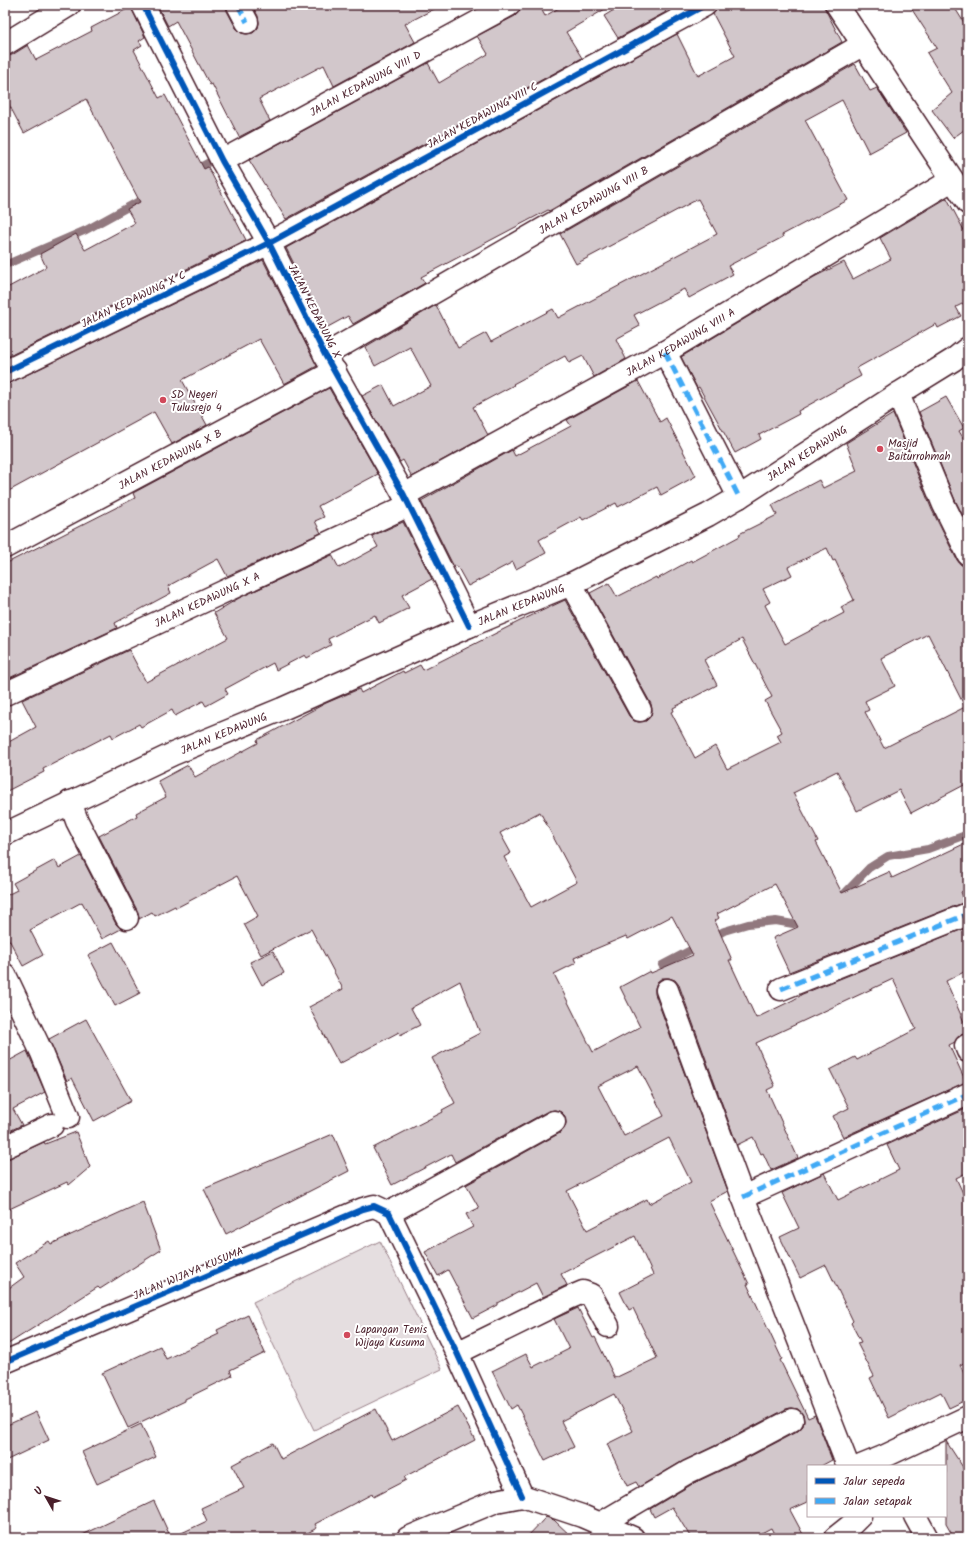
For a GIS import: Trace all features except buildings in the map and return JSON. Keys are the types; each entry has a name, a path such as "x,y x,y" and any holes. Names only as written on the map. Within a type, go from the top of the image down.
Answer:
{"street":[{"path":"5,44 69,5"},
{"name":"JALAN KEDAWUNG X","path":"143,5 222,161 269,243 330,363 406,500 469,626"},
{"name":"JALAN KEDAWUNG VIII D","path":"222,161 509,5"},
{"name":"JALAN KEDAWUNG VIII C","path":"269,243 705,5"},
{"path":"837,5 862,45 968,203"},
{"name":"JALAN KEDAWUNG VIII B","path":"330,363 862,45"},
{"name":"JALAN KEDAWUNG VIII A","path":"406,500 665,352 952,180"},
{"name":"JALAN KEDAWUNG X C","path":"5,372 269,243"},
{"name":"JALAN KEDAWUNG","path":"5,834 173,754 282,709 469,626 571,584 708,515 739,497 953,360 968,348"},
{"path":"665,352 739,497"},
{"name":"JALAN KEDAWUNG X B","path":"5,547 330,363"},
{"path":"898,394 944,505 968,554"},
{"name":"JALAN KEDAWUNG X A","path":"5,694 406,500"},
{"path":"571,584 640,710"},
{"path":"70,802 77,821 127,918"},
{"path":"781,989 968,914"},
{"path":"5,975 42,1053 60,1121 5,1147"},
{"path":"667,990 743,1197 848,1465"},
{"path":"968,1045 966,1046 968,1051"},
{"path":"743,1197 968,1094"},
{"path":"522,1496 457,1353 384,1210 554,1122"},
{"name":"JALAN WIJAYA KUSUMA","path":"5,1362 363,1209 374,1206 384,1210"},
{"path":"457,1353 583,1292 591,1295 608,1326"},
{"path":"867,1465 885,1462 968,1417"},
{"path":"600,1524 688,1472 739,1448 792,1420"},
{"path":"408,1538 496,1501 522,1496 600,1524 633,1538"},
{"path":"834,1538 859,1517"},
{"path":"916,1517 927,1538"}],"shaded area":[{"name":"Lapangan Tenis Wijaya Kusuma","path":"380,1241 442,1369 314,1430 253,1302"}],"waterway":[{"path":"193,171 211,161"},
{"path":"5,265 86,230 148,196"},
{"path":"841,897 869,868 888,856 928,849 968,834"},
{"path":"712,938 724,931 748,924 776,921 793,924 804,920"},
{"path":"662,965 700,945"}],"marked path":[{"path":"238,5 247,22"},
{"path":"665,352 739,497"},
{"path":"781,989 968,914"},
{"path":"968,1045 966,1046 968,1051"},
{"path":"743,1197 968,1094"}],"cycle path":[{"path":"143,5 222,161 269,243 325,355 404,495 469,626"},
{"path":"5,372 269,243 705,5"},
{"path":"5,1362 363,1209 374,1206 389,1213 457,1353 522,1496"}],"place":[{"name":"SD Negeri Tulusrejo 4","path":"163,400"},
{"name":"Masjid Baiturrohmah","path":"880,449"},
{"name":"Lapangan Tenis Wijaya Kusuma","path":"347,1335"}]}
